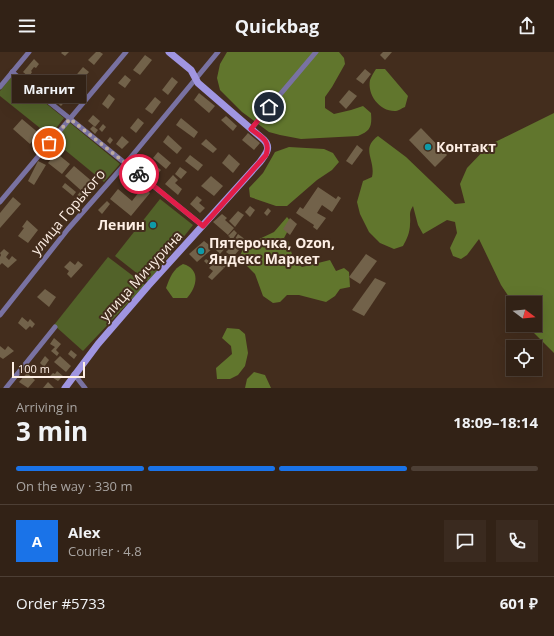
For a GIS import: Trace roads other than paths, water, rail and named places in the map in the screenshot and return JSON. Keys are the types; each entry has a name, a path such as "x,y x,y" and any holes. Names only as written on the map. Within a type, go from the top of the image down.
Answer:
{"street":[{"path":"0,87 29,52"},
{"path":"0,202 126,52"},
{"path":"169,52 194,73 195,79 198,83 251,129 316,52"},
{"name":"улица Горького","path":"0,315 68,229 126,163 218,52"},
{"path":"12,72 203,226"},
{"name":"улица Мичурина","path":"64,388 98,344 143,291 266,155 268,146 264,140 251,129"},
{"path":"6,388 55,327"},
{"path":"74,374 85,388"}],"place":[{"name":"Магнит","path":"49,143"},
{"name":"Контакт","path":"428,147"},
{"name":"Ленин","path":"153,225"},
{"name":"Пятерочка, Ozon, Яндекс Маркет","path":"201,251"}]}
